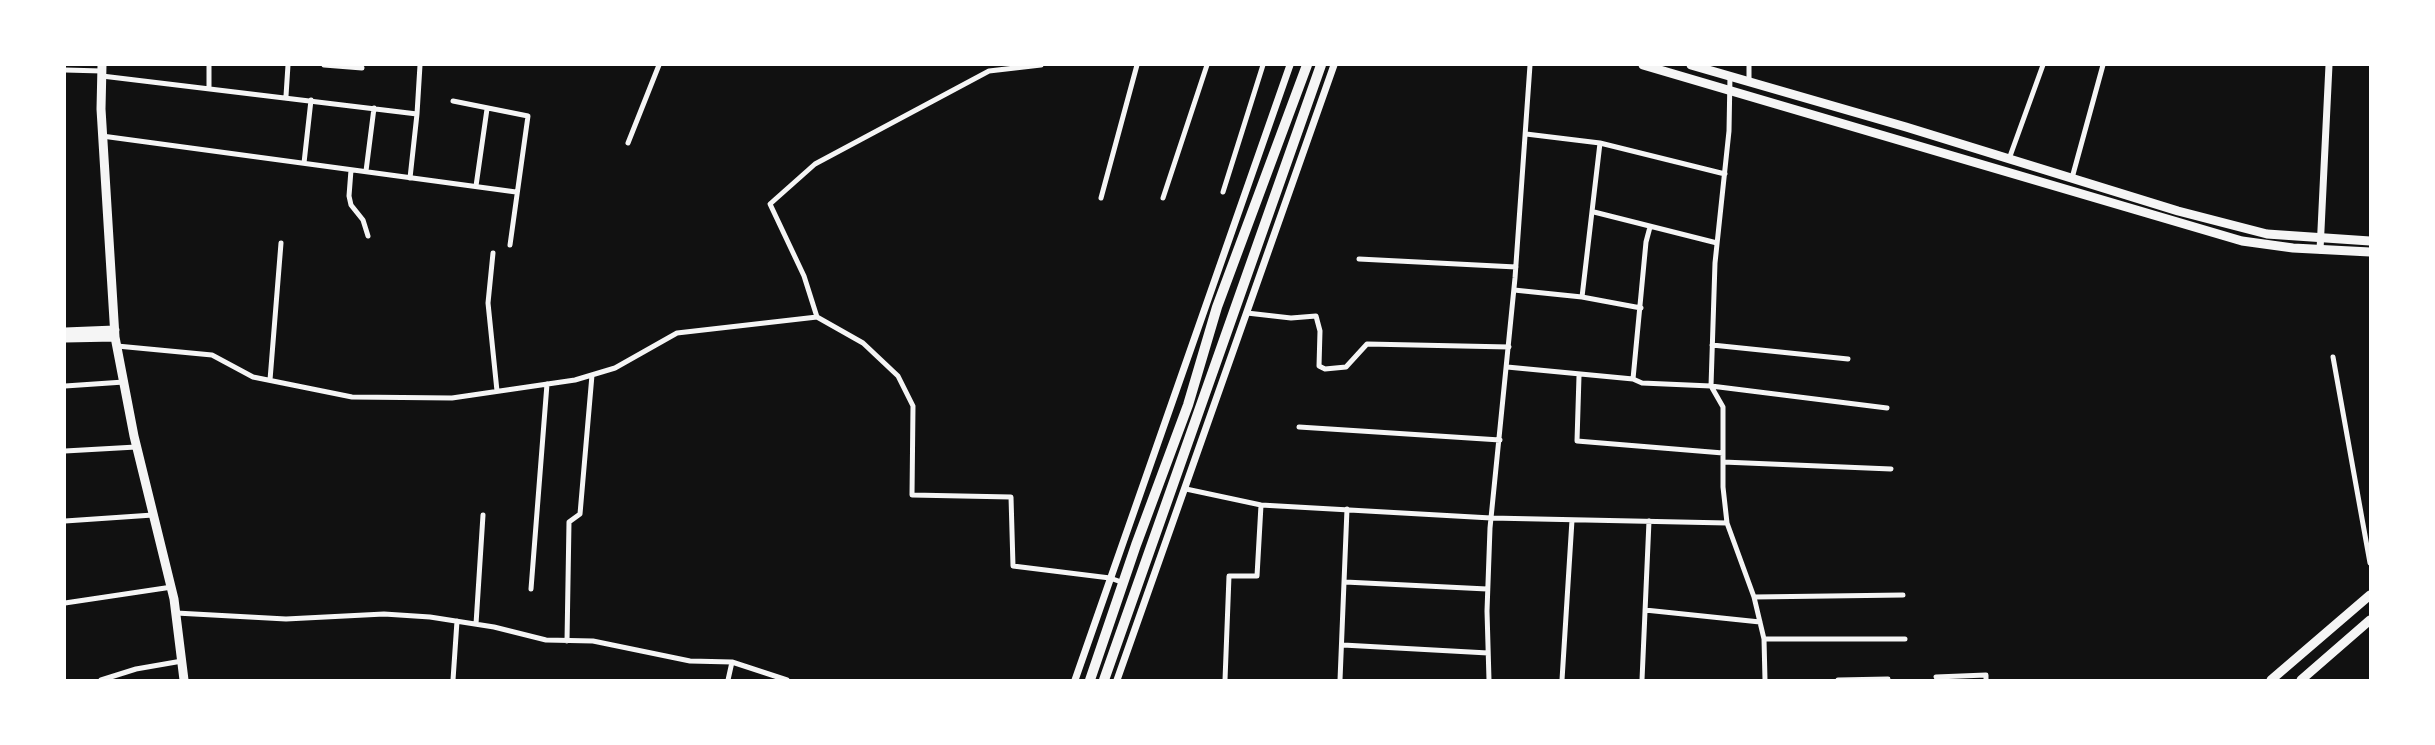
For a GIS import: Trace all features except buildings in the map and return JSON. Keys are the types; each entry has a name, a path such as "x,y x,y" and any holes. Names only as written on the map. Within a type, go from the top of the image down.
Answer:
{"highway":[{"path":"1090,680 1188,405 1217,307 1307,65"},
{"path":"1104,680 1321,65"},
{"path":"1137,582 1150,586"}],"main road":[{"path":"1643,65 2242,241 2320,250 2370,252"},
{"path":"1691,65 2178,211 2267,234 2370,241"},
{"path":"102,71 102,136 116,338 136,447 172,587 184,680"},
{"path":"2045,184 2050,171"},
{"path":"65,332 116,338"},
{"path":"65,338 116,338"},
{"path":"2271,680 2370,595"},
{"path":"2301,680 2370,620"}],"street":[{"path":"200,65 209,65 208,88"},
{"path":"286,96 288,65"},
{"path":"324,65 362,68"},
{"path":"410,178 419,65"},
{"path":"628,143 659,65"},
{"path":"817,317 804,276 770,204 815,164 989,71 1041,65"},
{"path":"1101,198 1137,65"},
{"path":"1163,198 1207,65"},
{"path":"1223,192 1263,65"},
{"path":"1075,680 1290,65"},
{"path":"1117,680 1334,65"},
{"path":"1489,680 1487,589 1491,518 1516,267 1530,65"},
{"path":"1749,65 1749,82"},
{"path":"2009,159 2043,65"},
{"path":"2072,178 2103,65"},
{"path":"2320,250 2329,65"},
{"path":"65,69 102,71 208,88 417,114"},
{"path":"1730,76 1717,243 1711,386 1723,407 1727,523 1754,597 1764,639 1765,680"},
{"path":"304,163 312,100"},
{"path":"453,101 528,116 510,245"},
{"path":"366,172 374,108"},
{"path":"476,186 487,109"},
{"path":"1526,134 1600,143 1724,174"},
{"path":"102,136 516,192"},
{"path":"1582,297 1600,143"},
{"path":"351,170 351,205 363,220 368,236"},
{"path":"1594,212 1717,243"},
{"path":"1633,379 1650,227"},
{"path":"270,380 281,243"},
{"path":"493,253 488,303 498,391"},
{"path":"1359,259 1516,267"},
{"path":"1514,290 1582,297 1640,309"},
{"path":"1247,313 1291,318 1316,316 1320,331 1320,366 1325,369 1346,368 1367,344 1509,347"},
{"path":"116,338 212,355 253,377 352,397 452,398 547,384 615,368 677,333 817,317 863,343 898,376 913,406 912,495 1011,496 1013,566 1111,578 1124,583"},
{"path":"1712,345 1848,359"},
{"path":"2333,358 2370,563"},
{"path":"1507,368 1633,379 1642,383 1711,386 1887,408"},
{"path":"568,641 569,522 580,514 592,374"},
{"path":"1579,376 1577,441 1723,453"},
{"path":"65,386 124,382"},
{"path":"531,589 547,384"},
{"path":"1300,427 1500,440"},
{"path":"65,451 136,447"},
{"path":"1723,462 1891,469"},
{"path":"1186,489 1261,505 1491,518 1727,523"},
{"path":"1225,680 1229,576 1257,576 1261,505"},
{"path":"1340,680 1347,509"},
{"path":"65,521 153,515"},
{"path":"476,624 483,515"},
{"path":"1562,680 1572,520"},
{"path":"1642,680 1649,521"},
{"path":"1345,582 1487,589"},
{"path":"65,603 172,587"},
{"path":"1754,597 1903,595"},
{"path":"1645,610 1760,622"},
{"path":"176,613 286,620 384,614 457,621 520,635 650,650 690,661 732,662 787,680"},
{"path":"453,680 457,621"},
{"path":"1764,639 1905,639"},
{"path":"1343,645 1488,653"},
{"path":"101,680 136,669 182,661"},
{"path":"728,680 732,662"},
{"path":"1936,677 1986,675 1986,680"},
{"path":"1838,680 1888,679"}]}
